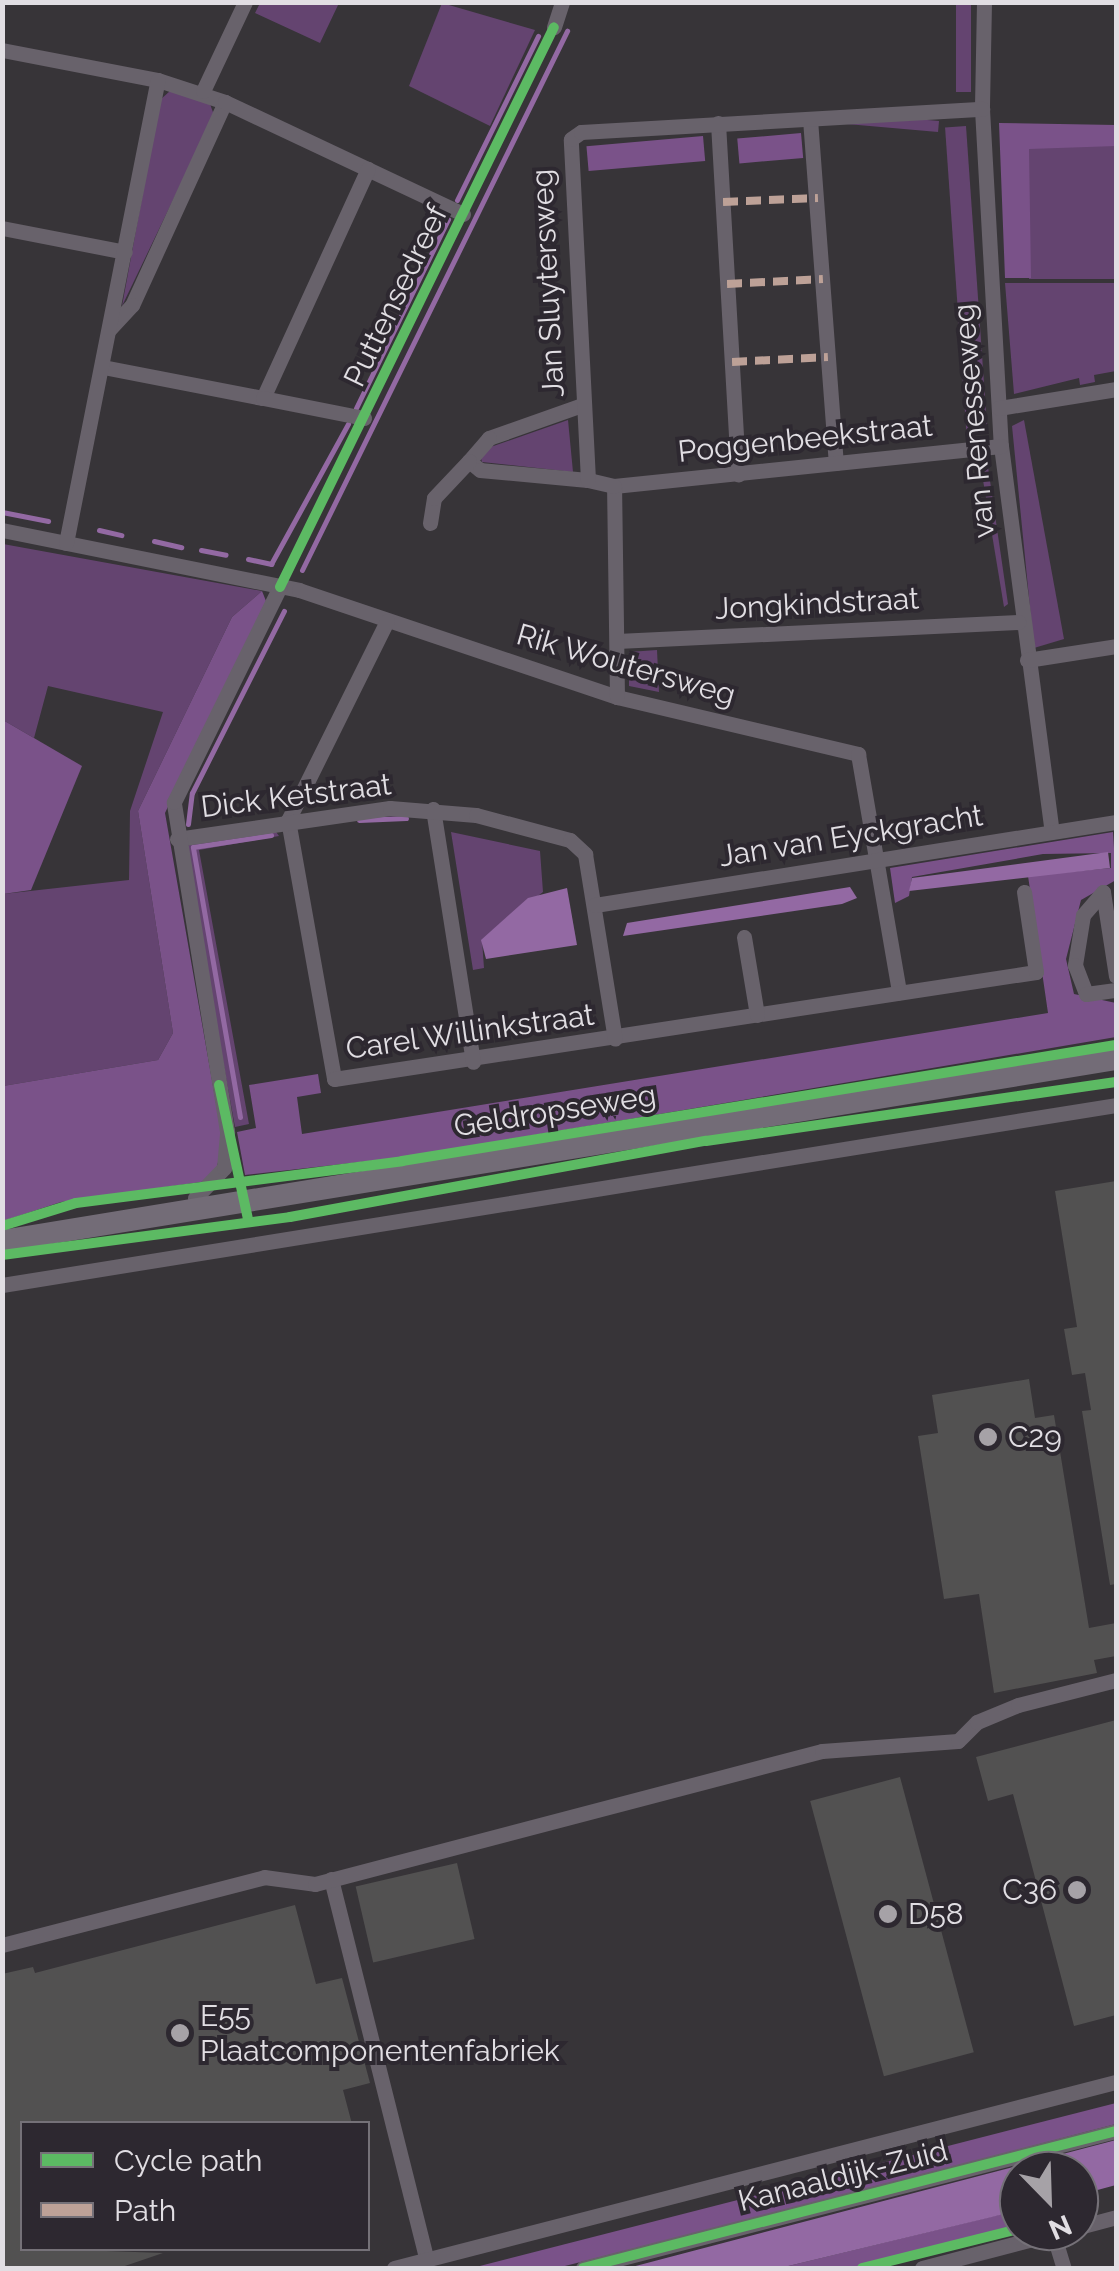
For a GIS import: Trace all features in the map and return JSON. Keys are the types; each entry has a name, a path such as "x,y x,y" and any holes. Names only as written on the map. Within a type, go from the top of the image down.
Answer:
{"main road":[{"name":"Geldropseweg","path":"2,1241 1116,1058"},
{"name":"Geldropseweg","path":"80,1227 195,1198 416,1174"}],"street":[{"path":"203,91 245,2"},
{"path":"554,27 562,2"},
{"name":"van Renesseweg","path":"984,2 982,109 1001,446 1019,622 1052,832"},
{"path":"2,50 203,91 463,214"},
{"path":"66,543 158,80"},
{"path":"109,330 132,305 226,102"},
{"name":"Jan Sluytersweg","path":"588,480 571,139 718,123 982,109"},
{"path":"810,119 836,464"},
{"path":"718,123 738,474"},
{"path":"263,398 368,169"},
{"path":"2,228 125,252"},
{"path":"103,368 364,418"},
{"path":"999,408 1116,389"},
{"path":"430,523 434,498 489,438 582,405"},
{"name":"Poggenbeekstraat","path":"614,486 1001,446"},
{"path":"469,461 480,470 614,486 617,697"},
{"name":"Rik Woutersweg","path":"2,530 280,587 617,697 858,754 877,858"},
{"path":"195,1198 224,1168 228,1132 177,840 176,792 280,587"},
{"path":"288,820 388,621"},
{"name":"Jongkindstraat","path":"618,642 1019,622"},
{"path":"1027,660 1116,646"},
{"path":"433,809 473,1062"},
{"name":"Dick Ketstraat","path":"177,840 288,820 433,809 570,840 584,854 615,1039"},
{"name":"Carel Willinkstraat","path":"288,820 334,1079 473,1062 1036,972 1024,892"},
{"name":"Jan van Eyckgracht","path":"594,906 1116,822"},
{"path":"877,858 899,992"},
{"path":"1110,890 1116,976"},
{"path":"1110,890 1082,915 1075,965 1086,994 1116,990"},
{"path":"744,937 757,1015"},
{"path":"2,1285 1116,1105"},
{"path":"2,1945 264,1877 331,1880 822,1751 958,1741 977,1722 1018,1705 1116,1680"},
{"path":"331,1880 427,2260"},
{"path":"394,2268 1116,2082"},
{"name":"Kanaaldijk-Zuid","path":"582,2268 1116,2131"},
{"path":"922,2268 999,2248"}],"shaded area":[{"path":"260,2 339,3 320,43 255,13"},
{"path":"442,3 535,30 490,126 409,86"},
{"path":"956,3 971,3 971,92 956,92"},
{"path":"170,91 210,104 214,115 122,306 160,100"},
{"path":"833,112 939,121 938,132 832,123"},
{"path":"999,123 1116,125 1116,146 1029,149 1031,278 1005,278"},
{"path":"966,126 987,431 966,433 945,127"},
{"path":"801,133 803,158 739,163 737,139"},
{"path":"703,136 705,161 589,171 586,146"},
{"path":"1029,146 1116,146 1116,279 1029,279"},
{"path":"1005,283 1116,283 1116,371 1094,375 1095,382 1080,385 1079,378 1014,394"},
{"path":"568,420 573,472 482,462 479,451"},
{"path":"1024,420 1064,639 1034,648 1012,426"},
{"path":"988,467 1008,604 1004,607 982,474"},
{"path":"3,544 262,591 232,617 138,811 173,1033 158,1060 3,1086 3,894 129,880 130,811 163,712 48,686 34,738 3,720"},
{"path":"262,591 266,601 165,813 223,1143 216,1170 208,1181 61,1202 3,1221 3,1086 158,1060 173,1033 138,811 232,617"},
{"path":"657,650 659,692 629,686 629,652"},
{"path":"3,720 82,766 31,890 3,894"},
{"path":"274,829 279,836 199,850 249,1124 235,1127 185,852 190,843"},
{"path":"451,832 540,851 543,892 482,940 484,968 473,970"},
{"path":"1113,832 1116,880 1081,900 1066,959 1074,994 1116,1003 1116,1037 405,1157 245,1175 237,1132 256,1128 249,1085 318,1074 321,1093 297,1097 302,1134 1048,1013 1028,876 1111,868 1111,853 1043,854 912,877 909,896 895,903 890,868"},
{"path":"1108,852 1110,868 909,891 912,878"},
{"path":"850,887 857,898 842,904 623,936 627,923"},
{"path":"567,888 577,945 486,959 481,940 528,898"},
{"path":"1116,2103 1116,2124 1013,2151 999,2151 999,2155 795,2208 557,2268 472,2268"},
{"path":"1116,2140 1116,2185 1099,2190 1099,2151 1074,2151"},
{"path":"999,2171 999,2215 780,2268 628,2268"},
{"path":"999,2215 999,2236 878,2268 780,2268"}],"building":[{"path":"1116,1181 1116,1584 1110,1585 1082,1411 1091,1410 1085,1373 1072,1375 1064,1329 1077,1327 1055,1191"},
{"name":"C29","path":"1029,1379 1035,1418 1054,1415 1089,1628 1116,1623 1116,1656 1094,1660 1097,1673 994,1693 979,1594 944,1599 918,1436 938,1433 932,1395"},
{"name":"C36","path":"1116,1720 1116,2015 1074,2026 1013,1794 988,1801 976,1757"},
{"name":"D58","path":"900,1777 974,2052 884,2076 810,1801"},
{"path":"457,1863 475,1939 373,1962 356,1886"},
{"name":"E55 Plaatcomponentenfabriek","path":"295,1905 316,1984 342,1978 370,2083 343,2090 351,2121 20,2121 20,2251 163,2253 119,2268 2,2268 2,1974 33,1967 35,1973"}],"waterway":[{"path":"302,570 567,31"},
{"path":"457,200 538,36"},
{"path":"356,408 448,219"},
{"path":"248,559 271,564 348,424"},
{"path":"2,512 48,521"},
{"path":"99,530 121,535"},
{"path":"154,541 181,547"},
{"path":"201,550 226,555"},
{"path":"188,824 192,793 284,611"},
{"path":"359,820 406,818"},
{"path":"240,1117 193,847 271,835"}],"marked path":[{"path":"723,202 818,198"},
{"path":"727,284 823,279"},
{"path":"732,362 828,357"}],"cycle path":[{"name":"Puttensedreef","path":"280,587 554,27"},
{"path":"2,1226 76,1203 402,1161 1116,1045"},
{"path":"2,1255 290,1217 706,1141 1116,1082"},
{"path":"219,1085 248,1219"},
{"path":"583,2268 1116,2131"},
{"path":"862,2268 999,2234"}],"place":[{"name":"C29","path":"988,1437"},
{"name":"C36","path":"1077,1890"},
{"name":"D58","path":"888,1914"},
{"name":"E55 Plaatcomponentenfabriek","path":"180,2033"}]}
